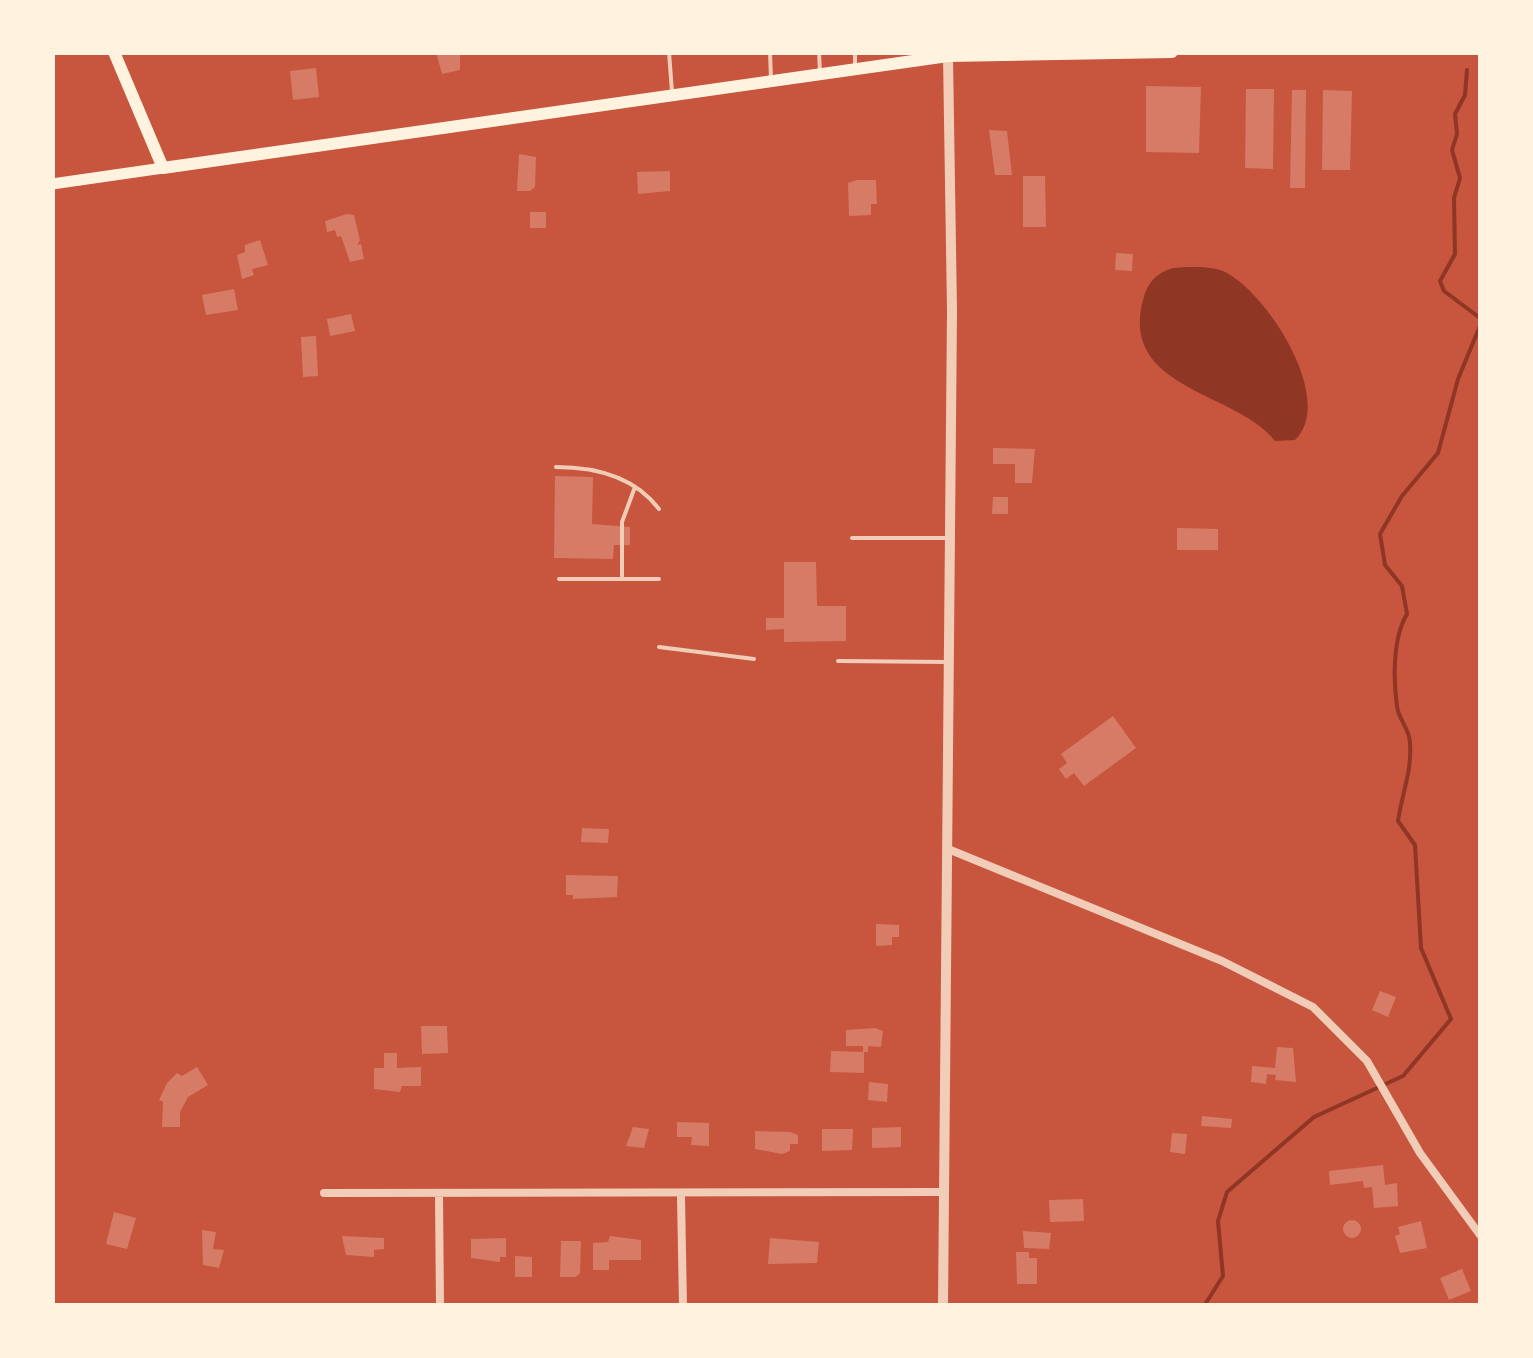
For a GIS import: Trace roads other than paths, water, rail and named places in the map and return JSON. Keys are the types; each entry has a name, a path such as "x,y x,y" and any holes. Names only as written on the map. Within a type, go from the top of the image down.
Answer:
{"main road":[{"path":"114,52 162,168"},
{"path":"52,184 855,68 893,58 1172,52"}],"street":[{"path":"943,1306 950,538 948,54"},
{"path":"948,849 1137,924 1276,987 1337,1027 1377,1078 1420,1153 1480,1235"},
{"path":"324,1193 681,1196 944,1192"},
{"path":"439,1195 440,1306"},
{"path":"681,1196 683,1306"}],"lane":[{"path":"669,52 672,92"},
{"path":"770,52 771,79"},
{"path":"820,52 820,73"},
{"path":"855,52 855,68"},
{"path":"556,467 594,467 635,486 659,509"},
{"path":"622,579 622,522 635,486"},
{"path":"852,538 950,538"},
{"path":"559,579 659,579"},
{"path":"659,648 754,659"},
{"path":"838,660 949,662"}],"waterway":[{"path":"1467,70 1465,95 1455,114 1457,134 1452,150 1460,178 1454,198 1455,254 1440,281 1444,291 1480,318"},
{"path":"1204,1306 1223,1276 1218,1221 1227,1192 1314,1117 1403,1076 1451,1019 1421,948 1415,845 1398,821 1410,754 1409,738 1397,706 1395,658 1407,614 1402,586 1385,565 1380,534 1402,496 1438,453 1458,379 1480,326"}]}
